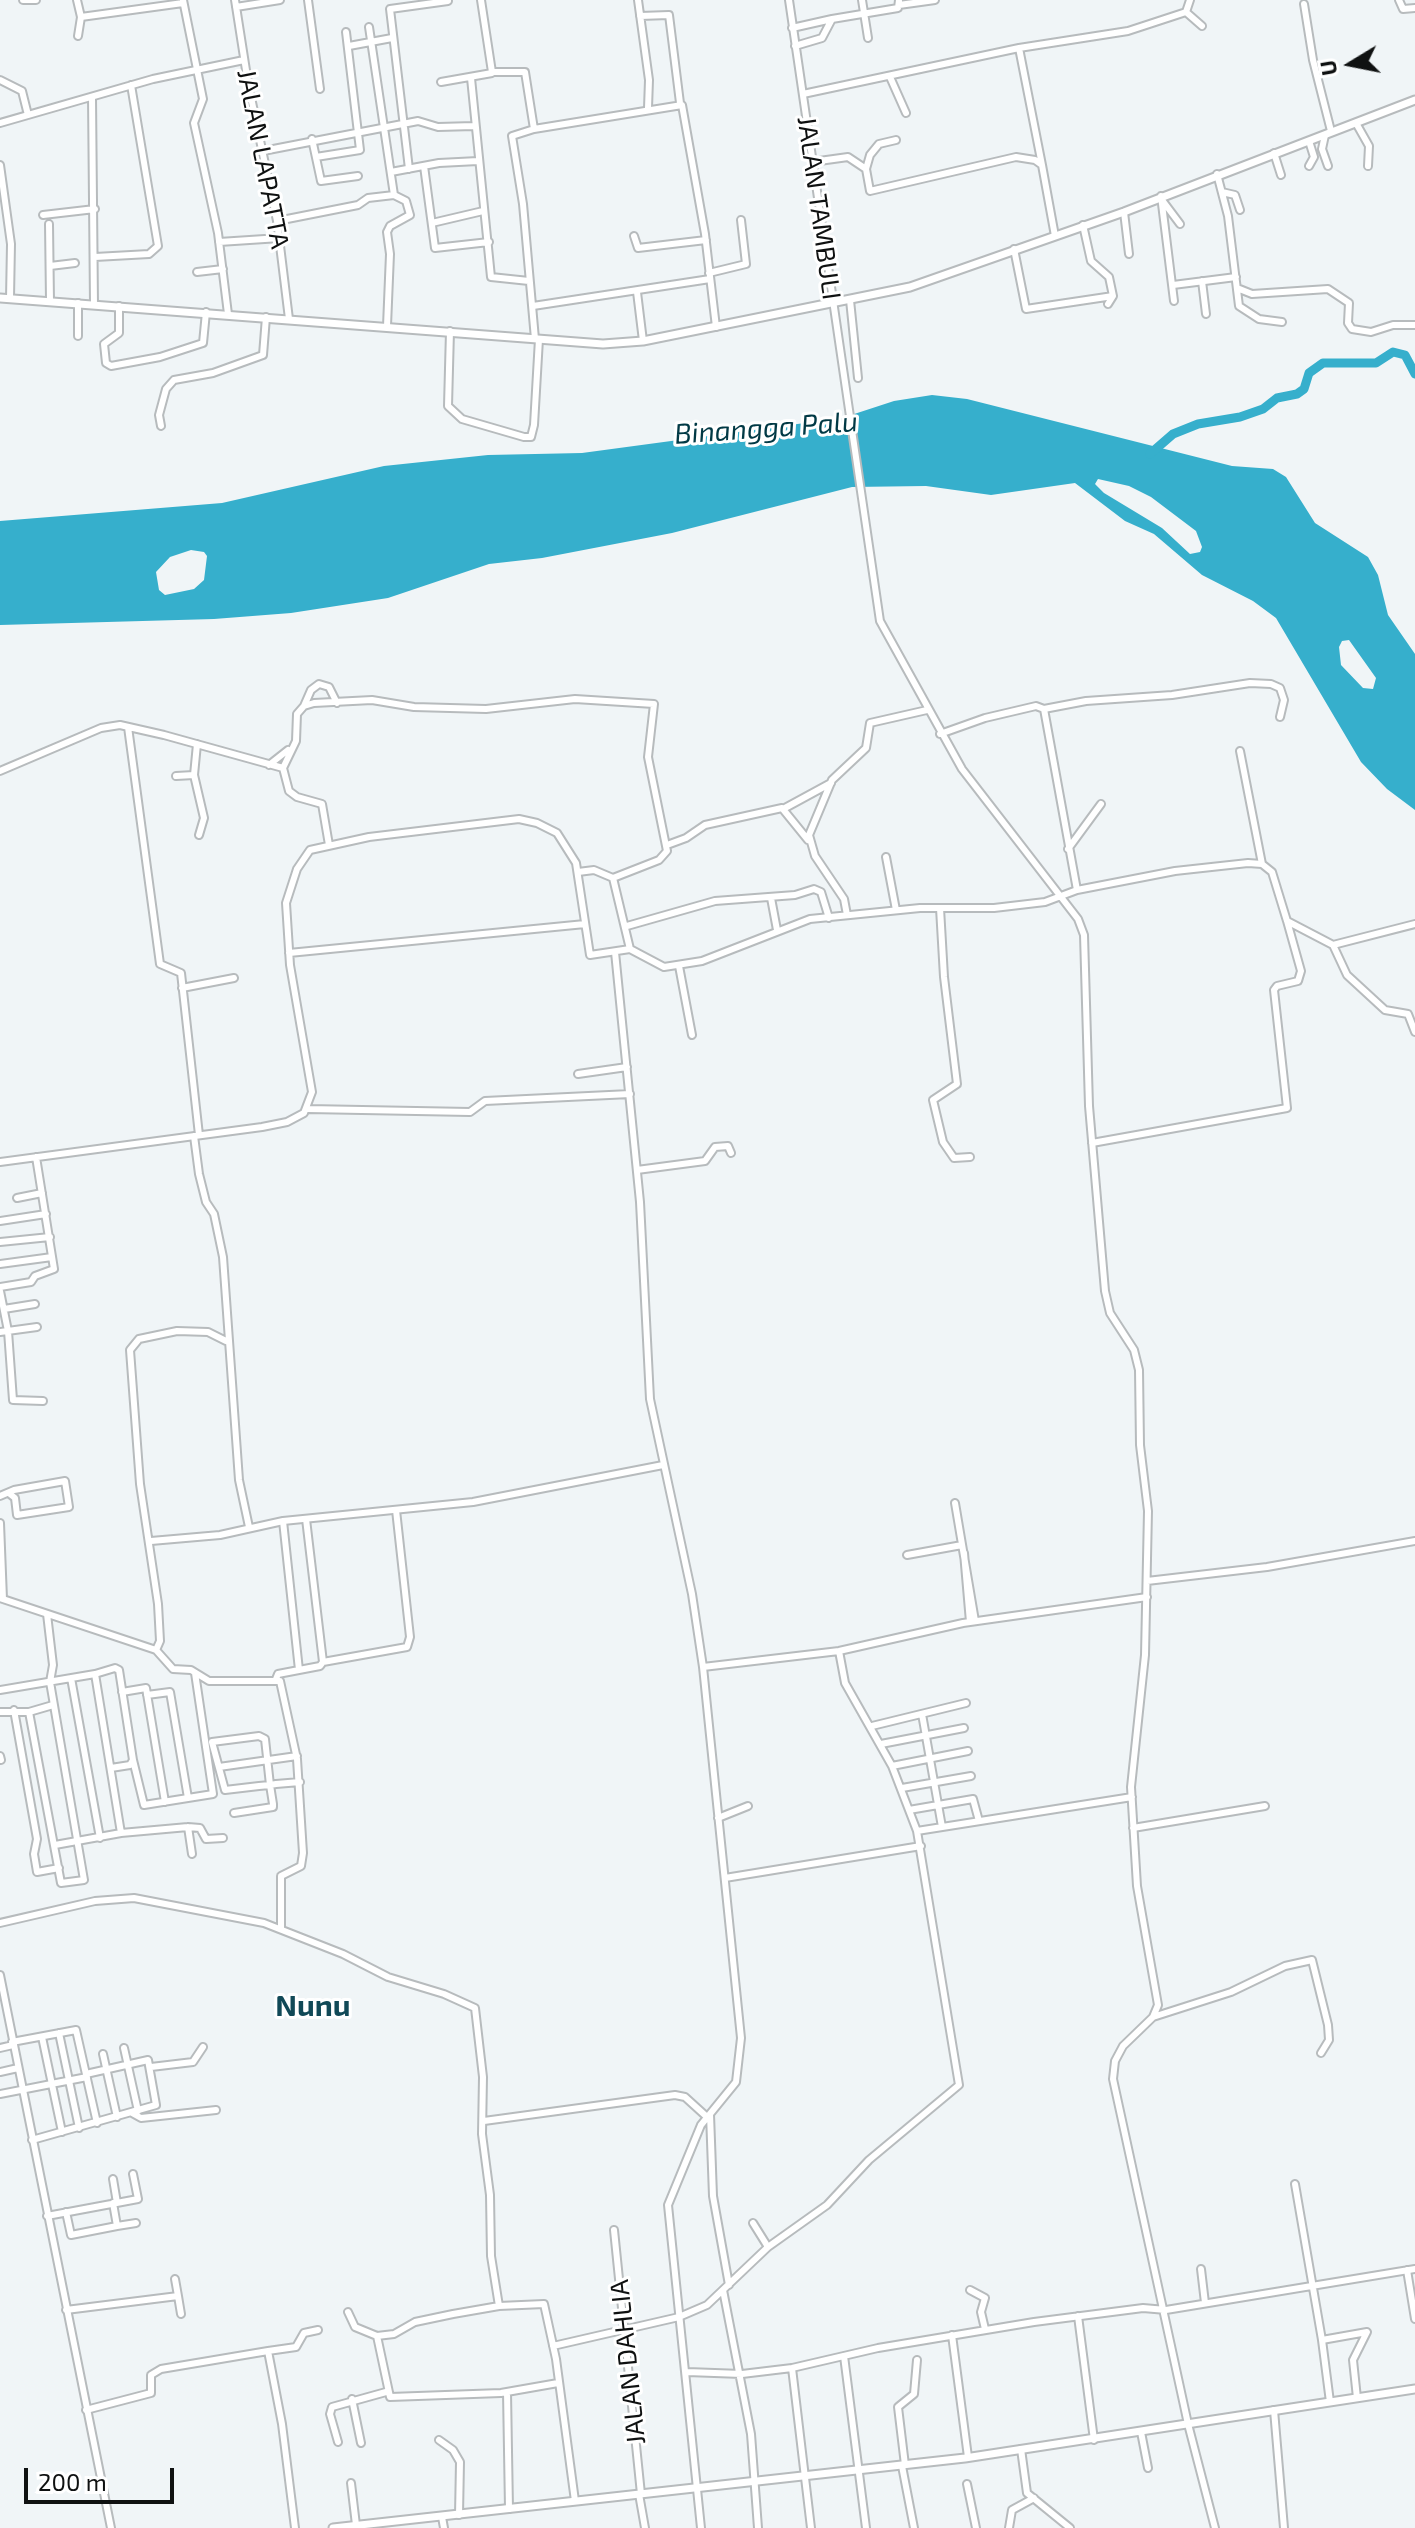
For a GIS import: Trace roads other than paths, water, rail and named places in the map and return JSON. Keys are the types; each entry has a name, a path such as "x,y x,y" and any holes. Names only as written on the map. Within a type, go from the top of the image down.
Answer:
{"main road":[{"path":"0,298 603,344 643,341 910,287 1124,212 1415,100"},
{"path":"333,2528 903,2466 1094,2440 1415,2389"}],"street":[{"path":"23,0 36,0"},
{"path":"77,0 81,17 78,36"},
{"path":"236,4 280,0"},
{"path":"308,0 320,89"},
{"path":"390,0 409,169"},
{"path":"481,0 492,73"},
{"path":"638,0 649,80 648,108"},
{"name":"JALAN TAMBULI","path":"789,0 880,621 940,734 983,799 1078,919 1084,935 1092,1143 1107,1302 1113,1319 1134,1350 1139,1370 1140,1445 1148,1511 1147,1597 1132,1797 1141,1910 1158,1996 1153,2017"},
{"path":"862,0 868,38"},
{"path":"888,0 890,10"},
{"path":"792,28 890,10 899,3 935,0"},
{"path":"1186,12 1190,0"},
{"path":"1399,0 1403,9 1415,8"},
{"path":"81,17 183,1 203,103 194,123 219,242 228,314"},
{"path":"390,9 448,1"},
{"name":"JALAN LAPATTA","path":"236,4 244,60 280,238 289,319"},
{"path":"1304,4 1328,133 1322,149 1328,166"},
{"path":"1186,12 1202,26"},
{"path":"803,94 1019,48 1128,31 1186,12"},
{"path":"640,16 669,15 680,103 687,116 706,240 716,327"},
{"path":"795,46 822,38 832,19"},
{"path":"369,27 394,195"},
{"path":"316,157 359,151 346,32"},
{"path":"349,46 392,38"},
{"path":"1019,48 1055,236"},
{"path":"0,123 131,85 244,60"},
{"path":"441,82 492,73 525,72 534,129"},
{"path":"890,77 906,113"},
{"path":"471,78 491,277 529,281"},
{"path":"0,80 22,91 28,115"},
{"path":"95,257 149,254 158,246 131,85"},
{"path":"92,97 94,305"},
{"path":"450,331 448,406 462,419 531,437 537,339 512,136 534,129 680,103"},
{"path":"263,151 359,130 424,121 438,127 474,126"},
{"path":"1356,123 1369,146 1368,166"},
{"path":"312,139 321,181 358,176"},
{"path":"866,169 878,145 896,140"},
{"path":"1309,141 1314,157 1309,166"},
{"path":"1274,153 1281,175"},
{"path":"812,162 848,157 866,169 872,191 1016,157 1042,165"},
{"path":"391,172 478,161"},
{"path":"0,165 11,244 10,298"},
{"path":"424,166 438,250 489,242"},
{"path":"1217,174 1241,308 1265,321 1282,322"},
{"path":"1222,192 1235,195 1240,210"},
{"path":"277,221 358,205 368,198 394,195 406,201 411,212 390,226 387,232 390,256 387,326"},
{"path":"1161,198 1180,224"},
{"path":"1161,198 1174,301"},
{"path":"43,215 95,209"},
{"path":"432,223 483,211"},
{"path":"1124,212 1129,254"},
{"path":"533,306 637,292 710,276 746,264 741,220"},
{"path":"49,224 50,301"},
{"path":"1083,225 1091,261 1107,274 1113,296 1108,304"},
{"path":"634,236 638,248 706,240"},
{"path":"219,242 280,238"},
{"path":"1014,249 1026,309 1113,296"},
{"path":"50,266 75,263"},
{"path":"197,272 223,269"},
{"path":"1173,285 1236,277"},
{"path":"1202,281 1206,314"},
{"path":"1237,288 1252,294 1328,289 1349,303 1348,323 1352,329 1371,332 1393,325 1415,325"},
{"path":"637,292 643,341"},
{"path":"850,300 858,378"},
{"path":"78,303 78,336"},
{"path":"119,306 119,333 104,344 106,363 111,366 160,357 203,343 206,312"},
{"path":"161,426 159,415 166,389 174,380 208,374 263,355 266,317"},
{"path":"940,734 1036,706 1044,709 1086,701 1264,683 1280,688 1284,697 1280,717"},
{"path":"269,765 296,741 297,714 311,690 319,684 329,687 337,703"},
{"path":"304,706 372,700 414,707 486,709 575,699 654,704 647,749 667,845 665,856 613,878 594,870 578,872"},
{"path":"1044,709 1077,890"},
{"path":"808,840 839,770 866,748 870,723 927,710"},
{"path":"0,771 101,728 128,727 283,768"},
{"path":"128,727 160,964 179,970 199,1174 206,1202 214,1214 223,1257 226,1341 239,1480 249,1527"},
{"path":"197,744 194,775 204,818 199,835"},
{"path":"290,748 283,768 289,791 297,797 322,804 329,845"},
{"path":"1092,1143 1287,1108 1274,990 1277,986 1298,981 1301,971 1272,872 1262,864 1240,751"},
{"path":"176,776 194,775"},
{"path":"667,845 686,838 705,825 785,808 831,783"},
{"path":"1068,849 1101,804"},
{"path":"785,808 808,840 826,875 841,892 847,915"},
{"path":"308,1109 312,1092 289,953 285,909 297,869 310,850 329,845 526,819 557,833 574,856 590,955 630,949 661,966 679,966 731,951 797,922 896,910 1006,907 1045,902 1077,890 1175,871 1262,864"},
{"path":"886,857 896,910"},
{"path":"613,878 627,926 630,949"},
{"path":"627,926 715,901 771,898 818,889 829,918"},
{"path":"771,898 777,930"},
{"path":"940,908 944,977 957,1084 933,1100 943,1142 954,1158 970,1157"},
{"path":"1287,921 1333,945 1347,975 1385,1010 1408,1014 1415,1032"},
{"path":"289,953 585,924"},
{"path":"1333,945 1415,924"},
{"path":"615,952 637,1170 647,1371 703,1667 741,2057 736,2082 708,2115 694,2138 668,2205 701,2528"},
{"path":"679,966 692,1035"},
{"path":"182,988 234,978"},
{"path":"578,1074 627,1067"},
{"path":"0,1162 281,1123 308,1109 470,1112 485,1101 630,1094"},
{"path":"637,1170 705,1161 715,1147 728,1146 731,1153"},
{"path":"36,1157 53,1271 36,1276 29,1283 0,1289 13,1400 43,1401"},
{"path":"17,1198 42,1193"},
{"path":"0,1221 46,1214"},
{"path":"0,1242 50,1237"},
{"path":"0,1264 52,1257"},
{"path":"4,1309 35,1304"},
{"path":"4,1332 37,1327"},
{"path":"156,1650 160,1632 151,1541 140,1484 131,1346 139,1339 177,1331 208,1332 226,1341"},
{"path":"151,1541 220,1535 283,1521 507,1497 663,1465"},
{"path":"0,1496 14,1490 65,1481 69,1507 17,1515 15,1498 10,1494"},
{"path":"955,1503 967,1558 972,1622"},
{"path":"276,1679 278,1674 320,1666 323,1662 407,1647 410,1637 396,1510"},
{"path":"306,1519 323,1662"},
{"path":"283,1521 299,1670"},
{"path":"0,1523 2,1598 156,1650 173,1669 195,1673 209,1681 276,1679 282,1685 300,1782 302,1863 281,1876 281,1929"},
{"path":"1147,1581 1267,1567 1415,1541"},
{"path":"907,1555 963,1549"},
{"path":"703,1667 839,1651 972,1622 1147,1597"},
{"path":"29,1712 61,1883 84,1880 53,1705 50,1682 53,1665 47,1614"},
{"path":"553,2346 679,2317 707,2305 768,2247 827,2205 869,2160 959,2085 917,1831 892,1766 845,1683 839,1651"},
{"path":"0,1690 117,1668 142,1803 165,1802 213,1794 195,1673"},
{"path":"95,1674 121,1833"},
{"path":"71,1678 100,1838"},
{"path":"122,1692 146,1688 165,1802"},
{"path":"147,1695 170,1692 188,1798"},
{"path":"872,1726 966,1703"},
{"path":"0,1712 29,1712 53,1705"},
{"path":"14,1710 37,1839 34,1854 37,1876 59,1868"},
{"path":"922,1714 942,1827"},
{"path":"881,1744 964,1728"},
{"path":"234,1813 273,1809 270,1785 267,1760 262,1736 212,1742 215,1763 225,1790 270,1785 300,1782"},
{"path":"892,1766 968,1751"},
{"path":"219,1767 297,1756"},
{"path":"111,1768 130,1765 133,1760"},
{"path":"902,1788 971,1776"},
{"path":"917,1831 1132,1797"},
{"path":"909,1810 973,1799 979,1821"},
{"path":"718,1818 748,1806"},
{"path":"1133,1828 1265,1806"},
{"path":"55,1845 121,1833 188,1827 200,1828 206,1839 223,1838"},
{"path":"188,1827 192,1854"},
{"path":"725,1878 921,1846"},
{"path":"24,1856 34,1854"},
{"path":"0,1923 129,1897 243,1917 343,1954 388,1977 444,1994 475,2008 478,2017 491,2256 499,2306"},
{"path":"1215,2528 1188,2424 1166,2310 1113,2079 1115,2061 1123,2046 1153,2017 1231,1992 1285,1966 1312,1960 1328,2025 1329,2040 1321,2053"},
{"path":"0,1975 111,2528"},
{"path":"0,2048 76,2030 97,2123"},
{"path":"0,2035 11,2033"},
{"path":"59,2033 79,2128"},
{"path":"42,2037 62,2132"},
{"path":"151,2067 193,2062 203,2047"},
{"path":"124,2048 135,2112 141,2118 216,2110"},
{"path":"103,2054 117,2117"},
{"path":"0,2094 69,2081 146,2060 151,2067 156,2105 32,2140"},
{"path":"0,2072 18,2068"},
{"path":"484,2121 675,2095 685,2097 708,2115 713,2196 757,2482 758,2528"},
{"path":"47,2216 138,2199 133,2174"},
{"path":"113,2179 117,2226"},
{"path":"1295,2184 1330,2402"},
{"path":"66,2212 71,2235 136,2223"},
{"path":"753,2223 768,2247"},
{"name":"JALAN DAHLIA","path":"614,2230 645,2528"},
{"path":"1201,2269 1205,2303"},
{"path":"687,2372 742,2374 792,2368 985,2329 1143,2308 1166,2310 1411,2269 1415,2319"},
{"path":"175,2279 181,2314"},
{"path":"970,2290 985,2298 981,2312 985,2329"},
{"path":"66,2310 178,2296"},
{"path":"348,2312 355,2327 377,2336 394,2334 423,2320 499,2306 544,2304 575,2501"},
{"path":"1078,2316 1094,2440"},
{"path":"86,2410 151,2393 151,2374 161,2369 296,2347 304,2333 318,2330"},
{"path":"1322,2340 1367,2332 1353,2360 1357,2398"},
{"path":"952,2335 968,2457"},
{"path":"377,2336 388,2397 507,2392 558,2383"},
{"path":"268,2351 282,2424 295,2528"},
{"path":"844,2356 866,2528"},
{"path":"914,2528 903,2466 898,2407 914,2394 917,2360"},
{"path":"792,2368 811,2528"},
{"path":"338,2442 331,2408 352,2399 386,2392"},
{"path":"507,2392 509,2509"},
{"path":"352,2399 361,2443"},
{"path":"1274,2410 1284,2528"},
{"path":"1141,2432 1148,2468"},
{"path":"439,2440 453,2450 460,2462 459,2515"},
{"path":"1021,2449 1025,2488 1070,2528"},
{"path":"351,2483 360,2526"},
{"path":"967,2484 976,2528"},
{"path":"1009,2528 1012,2510 1034,2498"},
{"path":"442,2517 444,2528"}],"water":[{"path":"932,395 967,399 1232,466 1273,469 1286,477 1315,523 1368,557 1378,575 1388,615 1415,654 1415,810 1387,789 1361,762 1276,618 1253,601 1202,575 1154,534 1125,521 1075,483 991,495 926,486 852,487 672,533 542,558 489,564 388,598 291,613 214,619 0,625 0,521 222,503 384,466 488,455 582,453 842,418 894,401","holes":["1098,479 1129,486 1151,497 1196,531 1202,547 1200,552 1190,554 1162,528 1104,493 1095,484","191,550 204,552 207,556 204,580 194,589 165,595 159,590 156,572 170,557","1349,640 1376,678 1373,689 1363,688 1341,665 1339,647 1342,641"]}],"waterway":[{"path":"1150,454 1173,434 1198,424 1240,417 1263,409 1277,398 1297,394 1304,389 1309,373 1323,363 1376,363 1393,352 1405,355 1415,374"}],"district":[{"name":"Nunu","path":"313,2006"}],"water label":[{"name":"Binangga Palu","path":"766,428"}]}
